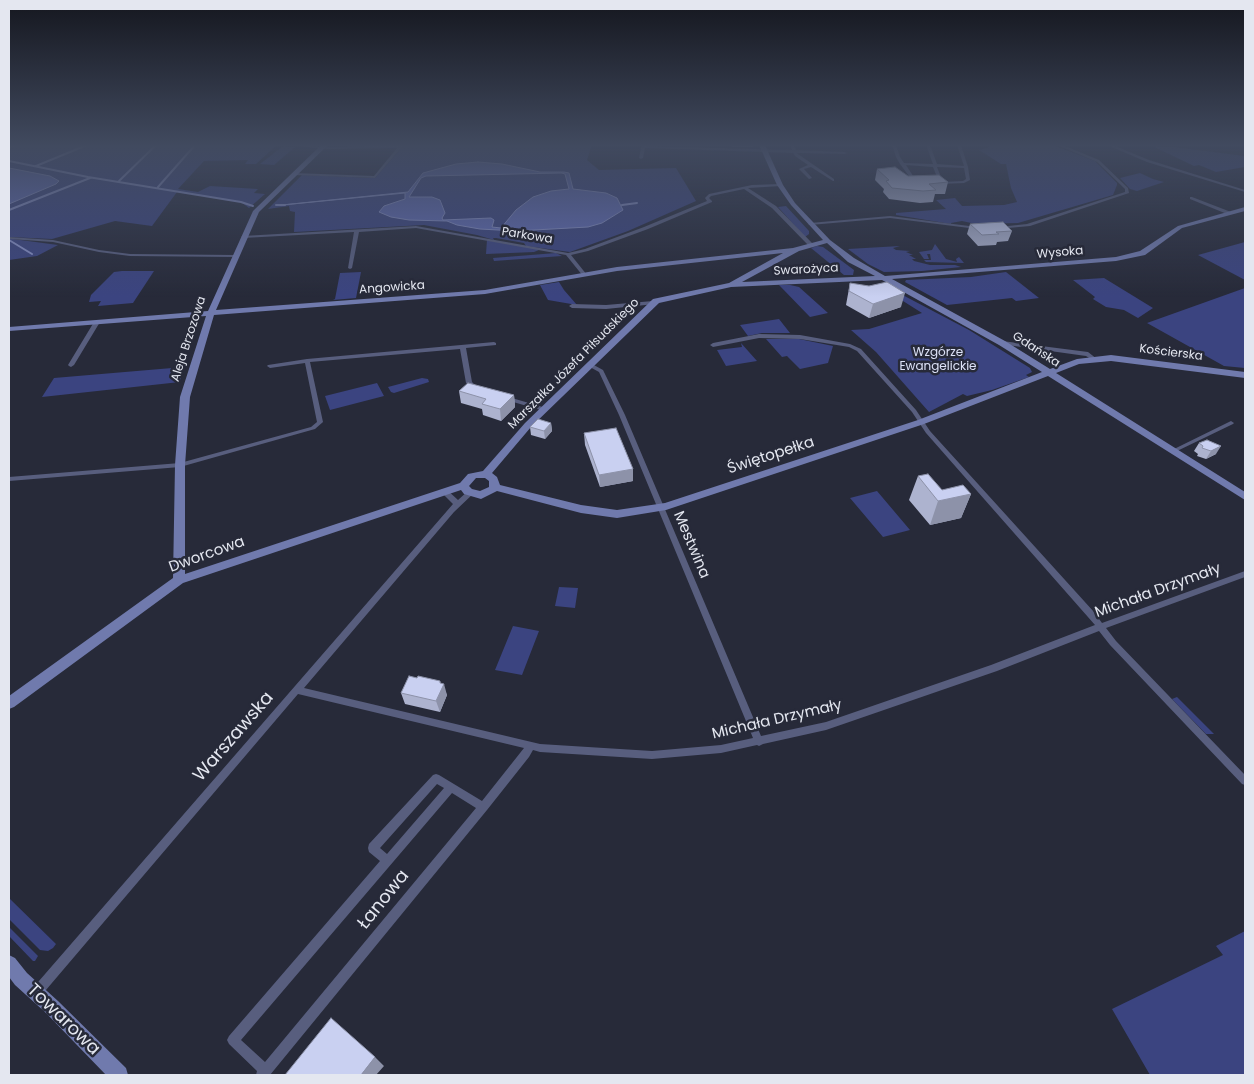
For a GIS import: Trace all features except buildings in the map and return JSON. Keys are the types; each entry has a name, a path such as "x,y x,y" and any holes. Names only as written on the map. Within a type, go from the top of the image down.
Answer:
{"street":[{"name":"Aleja Brzozowa","path":"179,580 180,464 185,397 211,313 243,236 256,211 272,196"},
{"name":"Parkowa","path":"243,236 426,228 568,254 616,239 710,200 708,196 710,196"},
{"path":"756,196 774,207 810,244"},
{"name":"Gdańska","path":"787,196 810,224 852,260 1002,342 1245,497"},
{"path":"995,228 1028,225 1120,196"},
{"path":"1192,198 1229,213"},
{"name":"Wysoka","path":"882,278 1123,258 1142,253 1180,227 1245,209"},
{"path":"810,224 890,217 954,226 986,228"},
{"path":"350,268 357,230"},
{"path":"10,238 53,241 99,251 130,255 235,256"},
{"path":"794,250 810,244 828,241"},
{"name":"Angowicka","path":"9,329 485,292 617,269 794,250"},
{"name":"Marszałka Józefa Piłsudskiego","path":"485,475 544,409 653,303 662,299 731,285 794,250"},
{"path":"775,252 783,256"},
{"name":"Parkowa","path":"568,254 585,275"},
{"path":"749,274 766,283"},
{"name":"Swarożyca","path":"731,285 882,278"},
{"path":"572,306 606,307 653,303"},
{"path":"71,366 97,322"},
{"path":"713,345 759,336 800,337 855,348 862,353 1125,656 1245,782"},
{"name":"Kościerska","path":"1002,342 1088,354 1094,359"},
{"path":"270,366 494,344"},
{"path":"463,348 469,382 471,386 478,390"},
{"name":"Kościerska","path":"1050,373 1071,364 1094,359 1116,359 1245,375"},
{"path":"9,479 180,464 317,426 320,418 307,361"},
{"name":"Mestwina","path":"590,365 601,371 617,404 759,742"},
{"name":"Świętopełka","path":"494,487 607,514 661,507 921,422 1050,373"},
{"path":"496,395 544,409"},
{"path":"1172,451 1231,423"},
{"path":"485,475 494,479 494,487 484,494 467,489 470,477 485,475"},
{"name":"Dworcowa","path":"9,703 179,580 467,489"},
{"name":"Warszawska","path":"36,993 458,504 467,489"},
{"path":"448,494 458,504"},
{"name":"Michała Drzymały","path":"297,690 530,746 570,751 668,754 721,749 826,726 994,668 1245,574"},
{"name":"Łanowa","path":"264,1073 483,807 530,746"},
{"path":"388,861 373,848 436,778 483,807"},
{"path":"264,1073 233,1040 452,787"},
{"name":"Towarowa","path":"9,964 119,1075"}],"green space":[{"path":"9,196 174,196 152,226 115,221 52,239 9,237"},
{"path":"200,196 263,196 249,208 241,202"},
{"path":"281,196 693,196 696,201 628,231 570,252 526,246 524,243 493,238 494,240 424,225 294,232 295,212 290,211 289,206 268,209"},
{"path":"1014,196 1111,196 1018,223 976,224 962,221 951,224 896,215 896,213 946,209 936,200 955,198 962,206 1004,205 1017,202"},
{"path":"786,206 809,231 809,234 805,237 778,207"},
{"path":"9,239 58,245 37,256 9,260"},
{"path":"487,240 537,248 539,250 534,252 486,254"},
{"path":"1245,242 1245,280 1198,255"},
{"path":"935,244 946,259 957,262 956,259 959,257 964,263 926,262 924,260 931,260 930,254 927,254 929,259 924,259 919,252 932,250"},
{"path":"900,246 893,248 910,251 906,252 913,255 909,255 916,259 912,259 914,261 930,265 955,265 961,267 884,272 868,264 848,249"},
{"path":"823,247 854,270 853,275 844,275 811,248"},
{"path":"556,253 562,256 494,261 493,258"},
{"path":"154,271 133,303 98,306 101,301 89,302 91,295 114,272"},
{"path":"361,272 356,298 333,300 335,299 340,273"},
{"path":"1006,272 1039,298 1016,301 1012,298 947,305 905,282 906,280 971,277"},
{"path":"1104,278 1153,308 1138,318 1124,310 1106,307 1093,299 1095,297 1073,280"},
{"path":"559,282 577,305 548,300 540,285"},
{"path":"779,285 799,287 828,313 810,317"},
{"path":"1245,288 1245,368 1224,366 1147,323"},
{"name":"Wzgórze Ewangelickie","path":"895,291 969,330 1030,368 1032,372 1026,375 1029,377 992,390 967,396 963,394 929,412 876,352 851,330 869,329 922,313 903,301 899,302"},
{"path":"779,319 790,333 762,333 748,336 740,325"},
{"path":"766,339 799,339 833,346 828,363 800,369 787,356 782,357"},
{"path":"741,343 757,361 726,366 717,350 742,347"},
{"path":"184,367 180,382 42,397 54,378"},
{"path":"422,378 428,379 429,382 394,393 388,387"},
{"path":"377,383 384,396 330,410 325,396"},
{"path":"877,491 910,530 883,537 850,498"},
{"path":"559,587 578,588 575,608 555,606"},
{"path":"513,626 539,631 522,675 495,670"},
{"path":"1177,697 1214,734 1206,734 1172,699"},
{"path":"9,898 56,944 53,948 48,951 40,950 9,919"},
{"path":"9,927 38,956 35,961 9,936"},
{"path":"1245,931 1245,1075 1150,1075 1112,1009 1223,955 1216,946"}],"shaded area":[{"path":"9,196 29,196 9,204"},
{"path":"373,196 378,196 282,205"},
{"path":"405,196 432,197 440,200 445,213 442,218 443,220 491,218 494,220 492,227 501,228 516,210 537,196 612,196 617,198 623,210 602,223 588,227 516,231 480,229 457,225 447,221 409,220 391,217 379,212 384,206 405,199"}],"waterway":[{"path":"9,210 45,196"},
{"path":"202,196 241,202 253,206"},
{"path":"622,205 637,203"},
{"path":"276,205 285,205"},
{"path":"9,240 32,254"}]}
